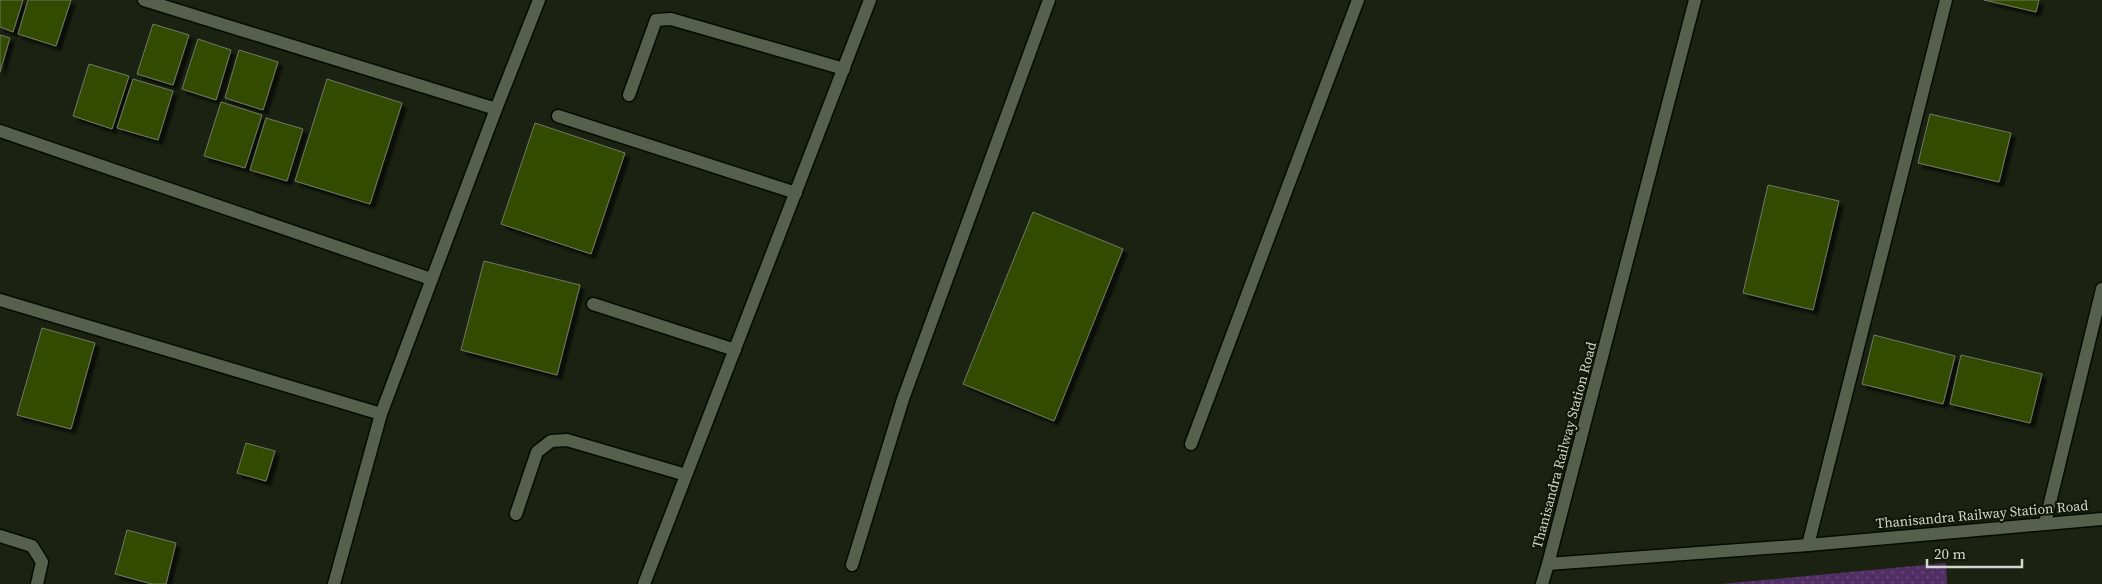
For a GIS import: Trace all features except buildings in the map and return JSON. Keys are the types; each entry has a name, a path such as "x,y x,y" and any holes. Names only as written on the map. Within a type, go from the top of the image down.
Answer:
{"street":[{"path":"144,0 496,109"},
{"path":"334,584 381,414 539,0"},
{"path":"644,584 870,0"},
{"path":"852,565 903,399 1049,0"},
{"path":"1191,444 1358,0"},
{"name":"Thanisandra Railway Station Road","path":"1695,0 1548,564 1808,545 2102,519"},
{"path":"1808,545 1946,0"},
{"path":"629,95 656,20 671,19 844,69"},
{"path":"558,116 796,193"},
{"path":"0,131 431,279"},
{"path":"2045,523 2102,289"},
{"path":"0,300 381,414"},
{"path":"593,304 735,350"},
{"path":"516,514 537,452 551,441 567,440 686,475"},
{"path":"0,536 32,546 42,562 37,584"},
{"path":"1542,584 1548,564"}],"shaded area":[{"path":"1946,563 1947,584 1721,584"}]}
